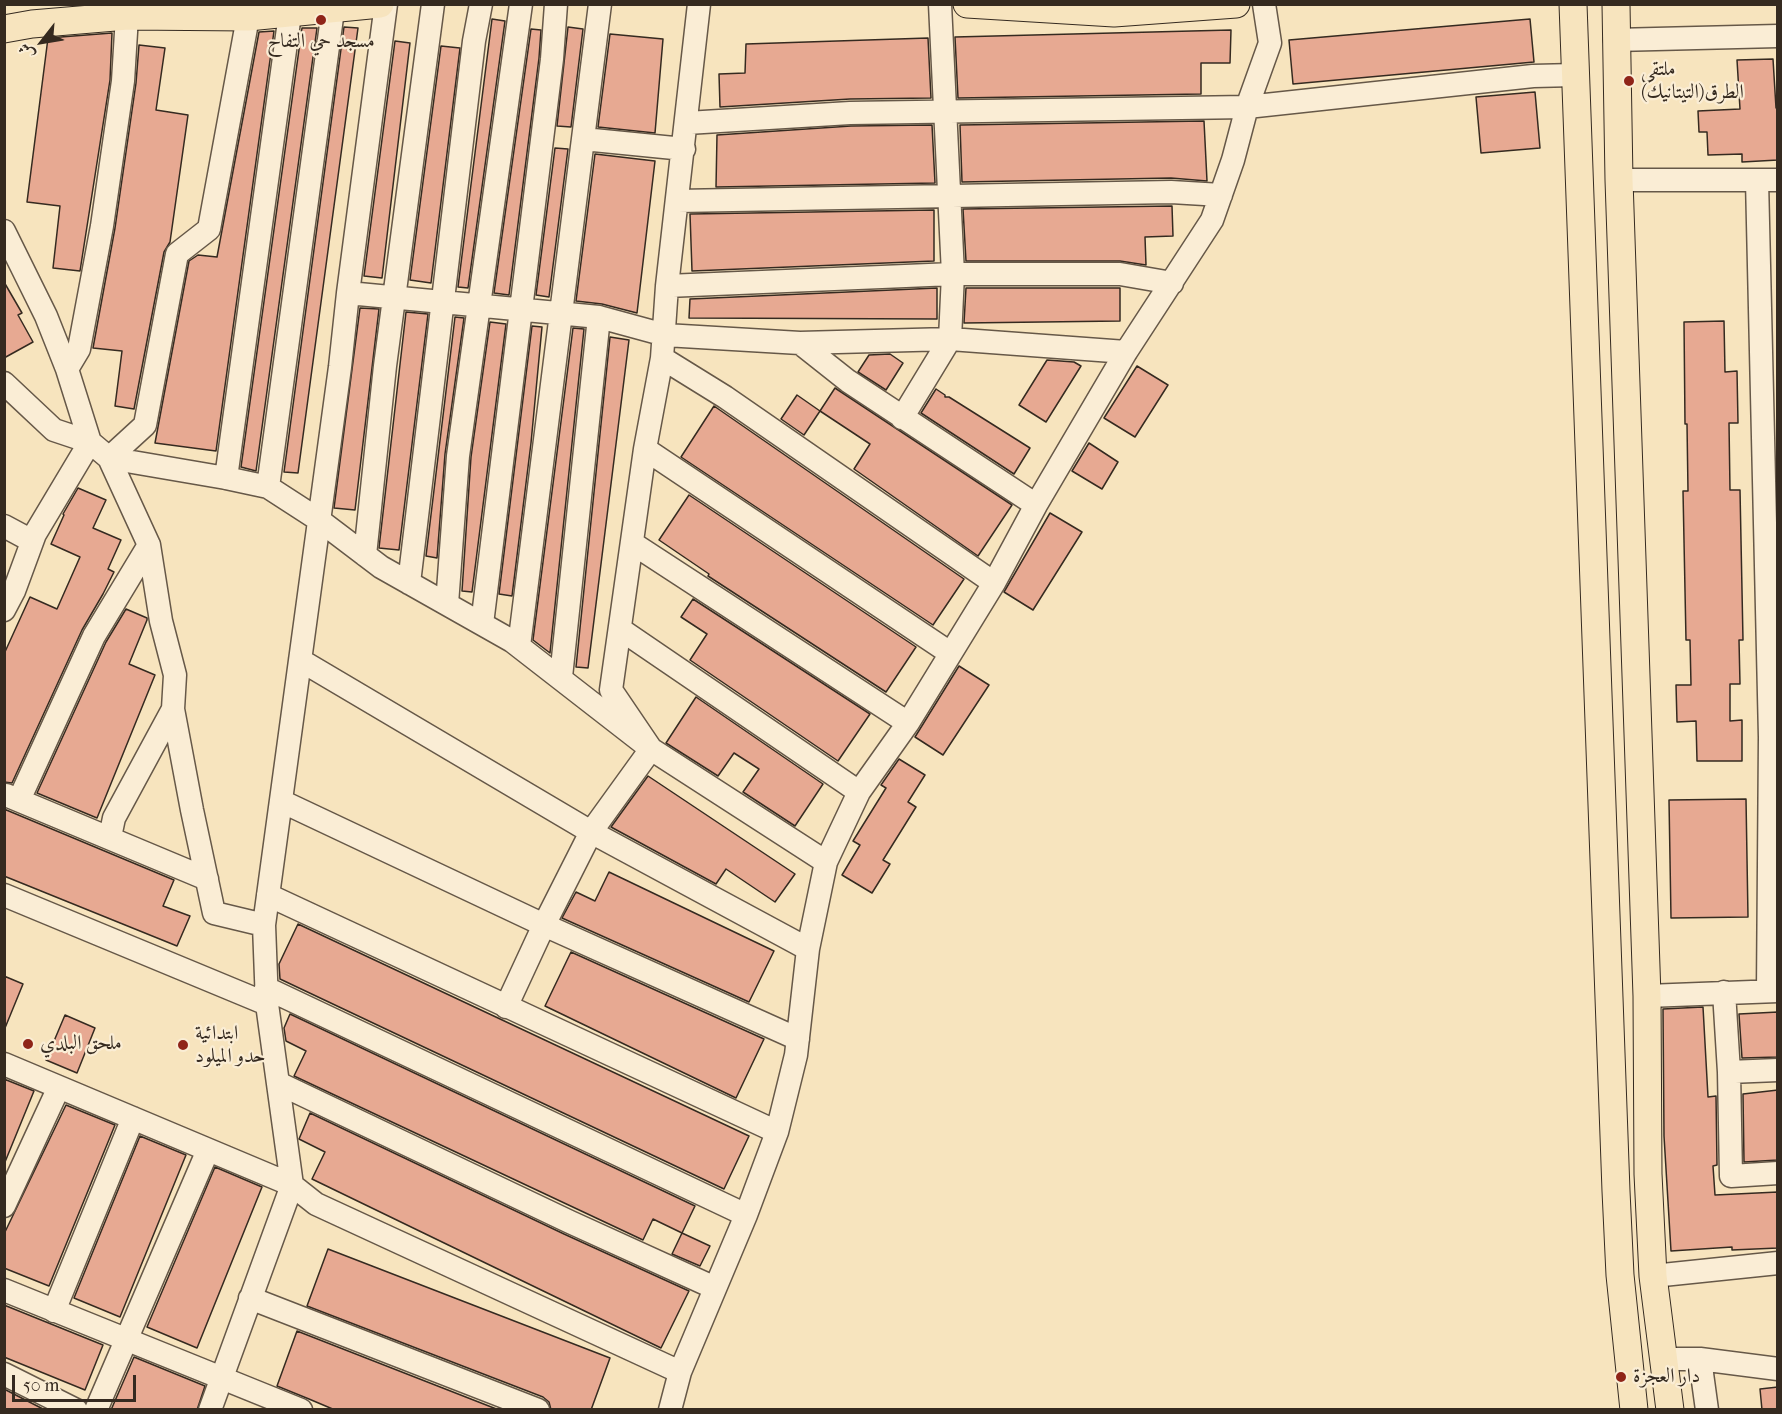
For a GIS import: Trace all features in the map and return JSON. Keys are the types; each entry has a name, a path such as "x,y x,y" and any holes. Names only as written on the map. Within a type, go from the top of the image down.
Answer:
{"main road":[{"path":"4,29 32,24 127,16 248,17 380,4"},
{"path":"967,4 1114,9 1236,4"},
{"path":"1573,4 1618,1244 1634,1410"},
{"path":"1616,4 1618,180 1647,996 1648,1174 1653,1276 1670,1410"}],"street":[{"path":"210,1410 292,1185 267,996 264,925 340,367 386,4"},
{"path":"365,555 394,298 433,4"},
{"path":"409,583 474,41 481,4"},
{"path":"447,604 458,456 521,4"},
{"path":"482,624 552,59 556,4"},
{"path":"519,646 600,4"},
{"path":"651,749 611,690 645,449 665,335 668,286 699,4"},
{"path":"902,418 950,339 953,274 940,4"},
{"path":"670,1410 680,1372 746,1215 777,1132 798,1039 808,950 826,862 859,792 908,723 994,583 1036,505 1126,352 1212,220 1247,107 1270,43 1264,4"},
{"path":"268,488 333,10"},
{"path":"226,478 290,14"},
{"path":"67,369 79,349 98,249 123,81 127,16"},
{"path":"108,458 145,425 177,254 209,229 248,17"},
{"path":"1615,40 1778,36"},
{"path":"687,123 850,113 1247,107 1533,76 1575,75"},
{"path":"583,139 684,149"},
{"path":"1618,180 1767,180 1772,580 1770,737 1774,822 1773,991 1647,996"},
{"path":"678,201 1171,192 1221,195"},
{"path":"4,231 46,316 67,369 90,442 33,541 14,591 4,609"},
{"path":"668,286 953,274 1120,274 1172,284"},
{"path":"348,294 598,317 665,335 800,343 950,339 1126,352"},
{"path":"561,677 598,317"},
{"path":"800,343 848,381 1036,505"},
{"path":"662,358 725,397 994,583"},
{"path":"4,382 54,430 90,442 108,458 149,545 161,621 175,675 173,709 214,913 264,925"},
{"path":"645,449 950,653"},
{"path":"108,458 226,478 268,488 319,520 381,567 519,646 651,749 826,862"},
{"path":"4,526 33,541"},
{"path":"632,543 908,723"},
{"path":"149,545 94,636 12,797 207,879"},
{"path":"620,629 859,792"},
{"path":"300,660 591,832 808,950"},
{"path":"110,837 114,818 173,709"},
{"path":"506,1007 591,832 651,749"},
{"path":"281,801 544,925 798,1039"},
{"path":"4,895 267,996 746,1215"},
{"path":"268,895 777,1132"},
{"path":"1724,992 1729,1072 1731,1176 1778,1173"},
{"path":"4,1064 292,1185 316,1204 680,1372"},
{"path":"1729,1072 1778,1070"},
{"path":"278,1083 570,1222 715,1288"},
{"path":"4,1206 59,1087"},
{"path":"54,1311 133,1118"},
{"path":"96,1410 208,1150"},
{"path":"1653,1276 1778,1263"},
{"path":"4,1290 300,1409"},
{"path":"250,1298 538,1410"},
{"path":"1665,1359 1700,1359 1778,1369"},
{"path":"1700,1359 1707,1410"},
{"path":"4,1374 76,1410"}],"building":[{"path":"492,19 505,21 468,288 458,287"},
{"path":"1530,19 1534,62 1293,84 1289,40"},
{"path":"344,27 358,28 298,473 284,472"},
{"path":"568,27 583,29 571,127 557,126"},
{"path":"302,28 317,28 256,471 241,467"},
{"path":"531,29 541,30 539,58 509,295 494,293"},
{"path":"1231,30 1230,63 1201,63 1201,94 958,98 955,37"},
{"path":"274,31 216,451 155,443 189,261 198,255 217,257 259,32"},
{"path":"112,33 110,80 80,271 53,268 60,206 27,202 48,38"},
{"path":"610,34 663,39 655,133 598,127"},
{"path":"928,38 931,98 850,99 720,107 719,74 745,73 746,44"},
{"path":"395,41 410,43 382,278 364,276"},
{"path":"139,45 165,48 156,110 188,115 170,242 164,252 134,409 115,406 122,351 93,348 115,228 136,83"},
{"path":"441,46 460,48 431,283 410,280"},
{"path":"1773,59 1776,108 1778,108 1778,160 1742,162 1742,154 1708,155 1707,132 1699,132 1698,111 1740,109 1737,60"},
{"path":"1535,92 1540,148 1481,153 1476,97"},
{"path":"1204,121 1207,181 1171,178 962,182 960,125"},
{"path":"932,125 935,183 716,187 717,135 851,126"},
{"path":"555,148 568,149 549,297 536,295"},
{"path":"595,154 655,161 637,313 602,304 576,301"},
{"path":"1172,206 1173,236 1145,237 1146,265 1120,261 966,261 963,209"},
{"path":"934,210 934,261 692,271 690,214"},
{"path":"4,282 22,313 18,315 33,342 4,358"},
{"path":"937,288 937,319 689,318 690,299"},
{"path":"966,288 1120,288 1120,321 964,323"},
{"path":"360,308 379,309 355,510 334,508"},
{"path":"406,312 428,314 399,550 379,548"},
{"path":"455,317 464,318 445,454 437,558 426,556"},
{"path":"1724,321 1725,372 1737,371 1738,423 1729,423 1730,490 1740,490 1743,640 1739,640 1740,684 1730,684 1730,721 1742,720 1742,761 1697,761 1696,721 1677,722 1676,685 1691,685 1690,640 1686,640 1683,491 1688,491 1684,322"},
{"path":"490,322 506,324 472,592 462,591 471,457"},
{"path":"532,326 542,327 531,443 512,596 499,594"},
{"path":"573,328 584,329 550,653 533,640"},
{"path":"610,337 629,340 588,668 576,667"},
{"path":"890,354 903,363 886,390 858,372 869,355"},
{"path":"1047,360 1074,362 1081,366 1046,422 1019,405"},
{"path":"1137,366 1168,385 1135,437 1104,418"},
{"path":"835,388 1012,505 978,556 854,469 870,444 820,411"},
{"path":"936,389 945,397 949,397 1030,448 1014,474 921,413"},
{"path":"797,395 820,411 804,435 781,419"},
{"path":"714,406 964,579 933,625 681,457"},
{"path":"1089,443 1118,462 1102,489 1072,471"},
{"path":"78,488 106,500 93,528 121,540 108,569 114,572 82,630 12,783 4,782 4,654 30,597 57,609 80,557 51,544 63,514"},
{"path":"689,495 916,647 886,692 708,576 709,574 659,540"},
{"path":"1050,513 1082,532 1033,610 1004,592"},
{"path":"693,599 870,714 838,761 690,660 707,634 681,617"},
{"path":"126,609 147,618 129,664 155,675 97,818 37,793 106,642"},
{"path":"959,666 989,685 943,755 915,737"},
{"path":"696,697 823,784 795,826 743,792 759,769 734,753 718,776 666,743"},
{"path":"899,759 925,775 908,802 916,807 883,860 890,864 872,893 842,875 860,845 853,841 886,788 881,785"},
{"path":"648,776 795,874 775,902 726,869 716,884 611,827"},
{"path":"1746,799 1748,917 1671,918 1669,800"},
{"path":"4,809 174,880 163,906 190,916 177,946 4,876"},
{"path":"609,872 774,951 749,1002 562,918 576,892 595,901"},
{"path":"298,924 749,1136 724,1189 280,979 279,964"},
{"path":"571,952 764,1039 736,1098 545,1006"},
{"path":"4,976 23,984 5,1028 4,1028"},
{"path":"1703,1007 1708,1097 1716,1096 1717,1165 1713,1166 1715,1195 1778,1192 1778,1248 1732,1250 1732,1247 1671,1251 1664,1136 1663,1009"},
{"path":"1778,1012 1778,1057 1742,1058 1739,1014"},
{"path":"290,1014 695,1206 682,1233 653,1219 643,1240 294,1076 306,1051 286,1041 284,1028"},
{"path":"65,1015 95,1028 77,1073 46,1060"},
{"path":"4,1079 34,1091 5,1162 4,1162"},
{"path":"1778,1090 1778,1160 1744,1162 1743,1094"},
{"path":"66,1105 115,1125 49,1286 4,1268 4,1234"},
{"path":"310,1113 689,1291 661,1348 312,1179 325,1152 299,1139"},
{"path":"140,1136 186,1155 120,1317 74,1298"},
{"path":"215,1167 262,1187 197,1348 147,1327"},
{"path":"682,1233 710,1246 700,1266 672,1254"},
{"path":"328,1249 610,1358 591,1410 551,1410 549,1402 543,1397 307,1306"},
{"path":"4,1305 103,1345 85,1390 4,1357"},
{"path":"297,1331 499,1410 335,1410 277,1386"},
{"path":"134,1357 205,1386 197,1410 111,1410"},
{"path":"1778,1387 1778,1410 1762,1410 1760,1389"},
{"path":"4,1389 45,1410 4,1410"}],"place":[{"name":"مسجد حي التفاح","path":"321,20"},
{"name":"ملتقى الطرق(التيتانيك)","path":"1629,81"},
{"name":"ملحق البلدي","path":"28,1044"},
{"name":"ابتدائية حدو الميلود","path":"183,1045"},
{"name":"دار العجزة","path":"1621,1377"}]}
